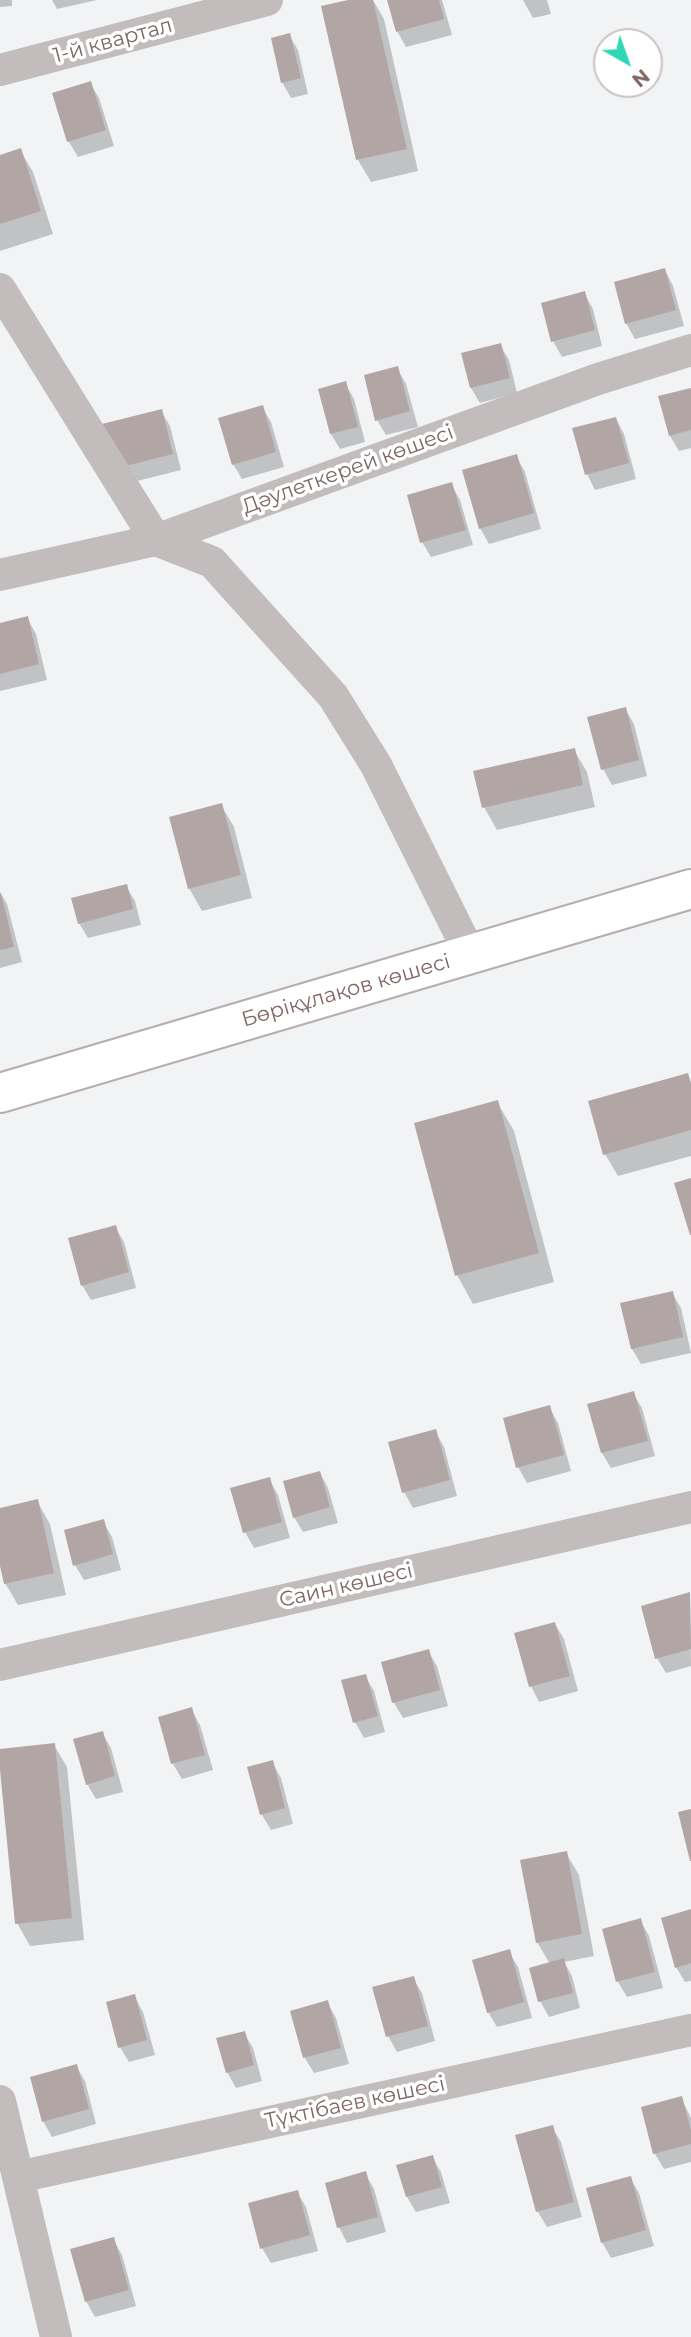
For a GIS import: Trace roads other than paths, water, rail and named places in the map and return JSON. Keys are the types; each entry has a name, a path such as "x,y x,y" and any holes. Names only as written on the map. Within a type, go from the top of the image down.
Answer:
{"street":[{"name":"1-й квартал","path":"0,71 267,0"},
{"path":"0,289 156,540 212,562 334,696 376,765 470,954"},
{"name":"Дәулеткерей көшесі","path":"0,575 156,540 598,379 691,350"},
{"name":"Бөріқұлақов көшесі","path":"0,1093 691,889"},
{"name":"Саин көшесі","path":"0,1665 691,1507"},
{"name":"Түктібаев көшесі","path":"18,2177 691,2030"},
{"path":"0,2101 56,2337"}]}
